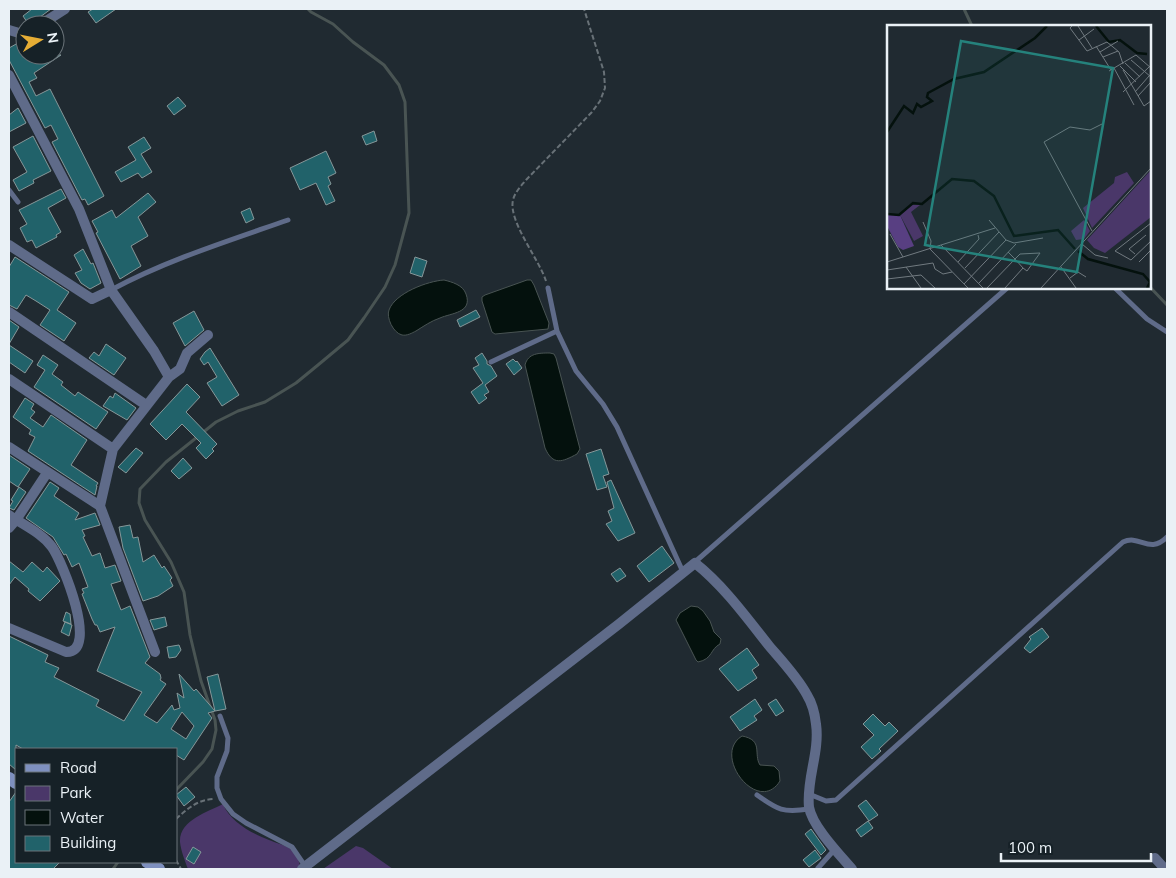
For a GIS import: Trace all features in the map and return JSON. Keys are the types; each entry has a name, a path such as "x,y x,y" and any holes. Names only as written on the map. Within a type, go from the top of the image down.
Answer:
{"street":[{"path":"9,75 79,209 111,290 169,377"},
{"path":"9,98 16,89"},
{"path":"9,245 92,299 111,290"},
{"path":"9,312 146,405"},
{"path":"155,652 100,506 113,449 169,377 180,368 187,353 208,335"},
{"path":"9,379 113,449"},
{"path":"9,447 100,506"},
{"path":"9,528 12,518 47,473"},
{"path":"9,628 66,652 76,650 81,638 79,620 63,565 58,556 45,539 12,518"},
{"path":"303,868 619,624 694,563 715,580 794,676 808,696 816,724 809,808 814,820 852,869"},
{"path":"1155,858 1166,868"}],"lane":[{"path":"9,190 18,202"},
{"path":"111,290 145,272 174,260 288,220"},
{"path":"548,288 557,331 576,370 603,404 617,427 683,572"},
{"path":"694,563 1006,289"},
{"path":"1116,289 1147,319 1167,332"},
{"path":"491,362 557,331"},
{"path":"809,794 826,801 836,800 1123,542 1128,540 1149,545 1161,543 1167,537"},
{"path":"220,716 228,738 228,751 217,777 217,788 221,799 233,814 246,823 292,847 303,868"},
{"path":"757,795 772,806 784,811 809,808"},
{"path":"818,868 835,849"}],"path":[{"path":"548,288 541,267 514,216 513,201 517,190 592,112 603,94 604,72 584,9"},
{"path":"178,817 188,808 206,800 221,799"}],"green space":[{"path":"223,804 236,822 256,834 292,850 298,858 300,867 297,869 188,869 180,842 184,828 189,822"},
{"path":"356,846 363,848 393,869 323,869"}],"water":[{"path":"444,280 457,284 465,291 467,300 464,309 409,334 399,334 388,317 392,304 405,293 421,285"},
{"path":"531,280 534,285 549,323 548,329 495,334 492,332 482,297"},
{"path":"554,354 556,358 580,449 577,454 558,461 551,458 545,448 525,365 531,356"},
{"path":"691,606 698,607 703,611 710,621 714,632 721,639 720,644 706,659 698,662 676,620 680,613"},
{"path":"742,736 749,738 756,744 760,765 774,766 779,771 780,781 771,790 760,791 750,787 741,779 735,768 732,756 734,745"}],"building":[{"path":"32,9 51,9 43,15 24,15"},
{"path":"93,9 116,9 96,23 88,12"},
{"path":"15,45 15,65 46,65 34,73 37,78 29,82 36,96 50,89 104,196 88,205 85,199 82,200 52,142 58,139 51,125 45,128 9,60 9,48"},
{"path":"178,97 186,106 174,115 167,106"},
{"path":"18,108 26,123 9,132 9,115"},
{"path":"374,131 377,141 366,145 362,136"},
{"path":"33,136 51,171 33,180 34,183 19,191 13,180 27,172 13,147"},
{"path":"144,137 151,148 141,154 152,172 142,178 138,173 121,182 115,172 136,160 128,147"},
{"path":"326,151 336,173 328,177 331,184 328,186 335,201 326,205 316,183 300,190 290,168"},
{"path":"61,189 66,198 48,208 61,232 56,235 57,237 36,248 32,240 27,242 20,228 27,224 19,210"},
{"path":"148,193 156,202 138,217 148,236 131,246 141,266 120,279 96,233 98,232 92,221 112,210 116,218"},
{"path":"250,208 254,219 246,223 241,212"},
{"path":"83,249 91,264 93,263 101,283 90,289 81,283 75,273 82,270 74,255"},
{"path":"15,257 69,292 57,310 76,323 64,341 40,325 50,310 26,295 17,309 9,305 9,267"},
{"path":"415,257 427,261 422,277 410,273"},
{"path":"476,310 480,317 460,327 457,320"},
{"path":"194,311 204,330 185,346 173,323"},
{"path":"9,320 19,327 9,344"},
{"path":"106,344 126,358 114,375 89,358 94,352 99,356"},
{"path":"9,345 33,361 25,373 9,362"},
{"path":"210,348 239,395 222,406 207,383 217,377 208,362 204,365 200,359"},
{"path":"482,353 487,364 491,366 497,376 485,385 489,392 484,395 487,398 479,404 471,392 483,383 473,368 479,365 475,358"},
{"path":"43,355 58,365 52,374 63,382 61,385 75,396 78,392 108,412 96,429 34,387 45,370 37,365"},
{"path":"513,359 522,368 514,375 506,364"},
{"path":"187,384 200,397 186,412 217,444 212,449 214,451 206,459 196,448 201,443 182,424 166,440 150,424"},
{"path":"115,393 136,408 127,420 103,406 110,396 113,398"},
{"path":"25,398 34,404 31,409 35,412 30,418 43,427 51,415 87,440 71,465 98,483 95,495 28,451 35,437 29,434 31,430 13,417"},
{"path":"136,448 143,453 126,473 118,467"},
{"path":"601,449 609,474 603,476 607,487 597,490 586,454"},
{"path":"9,455 30,469 18,487 9,481"},
{"path":"183,458 192,468 179,479 171,471"},
{"path":"611,480 635,533 618,541 606,524 612,521 608,511 614,508 607,482"},
{"path":"50,482 59,488 54,496 79,513 75,520 95,513 100,525 82,530 85,536 83,537 92,556 100,553 105,568 115,565 121,581 111,584 121,610 130,606 150,657 145,663 160,674 160,680 166,684 144,715 157,723 172,705 174,710 180,708 177,693 184,698 179,674 194,691 196,689 215,711 208,713 212,718 184,760 178,756 178,748 21,748 16,745 15,769 9,764 9,636 48,655 45,662 59,668 54,677 99,700 96,706 124,721 142,692 97,671 115,627 100,632 97,625 95,625 82,594 84,593 82,589 88,587 79,563 72,567 66,554 64,555 53,537 26,518","holes":["182,712 194,726 186,739 171,729"]},
{"path":"19,487 26,492 14,510 9,508 13,501 11,500"},
{"path":"130,525 133,538 138,537 143,562 154,555 162,568 164,566 172,578 170,580 173,586 158,596 143,601 123,548 119,527"},
{"path":"662,546 674,563 649,582 637,566"},
{"path":"9,561 23,572 32,562 43,572 47,567 60,581 40,601 15,577 9,585"},
{"path":"620,568 626,576 617,582 611,574"},
{"path":"66,612 70,614 71,624 63,621"},
{"path":"165,617 167,626 154,630 150,620"},
{"path":"65,622 72,625 69,636 61,632"},
{"path":"1042,628 1049,637 1030,653 1024,648 1031,639 1029,637"},
{"path":"179,645 181,650 176,657 169,658 167,647"},
{"path":"747,648 759,665 752,670 757,678 738,691 719,669"},
{"path":"218,674 226,709 215,711 207,677"},
{"path":"755,699 762,710 754,716 757,720 740,731 730,717"},
{"path":"776,699 784,711 776,716 768,704"},
{"path":"873,714 885,726 889,722 898,731 879,749 881,751 872,759 861,747 874,735 863,724"},
{"path":"186,787 195,797 184,806 178,798 178,793"},
{"path":"15,793 15,863 59,863 53,869 9,869 9,802"},
{"path":"866,800 878,815 869,821 858,806"},
{"path":"868,821 873,828 861,837 856,830"},
{"path":"811,829 826,850 821,855 805,834"},
{"path":"193,847 201,852 194,864 186,859"},
{"path":"815,850 821,858 809,867 803,860"}],"waterway":[{"path":"178,788 203,762 212,749 216,730 215,720 201,681 190,635 184,592 171,562 145,520 139,503 140,489 166,462 216,422 238,411 265,402 296,383 348,340 385,287 395,265 409,213 405,102 399,85 384,65 333,24 308,9"},
{"path":"964,9 972,25"},
{"path":"1151,288 1167,305"},
{"path":"113,869 117,863"}]}
